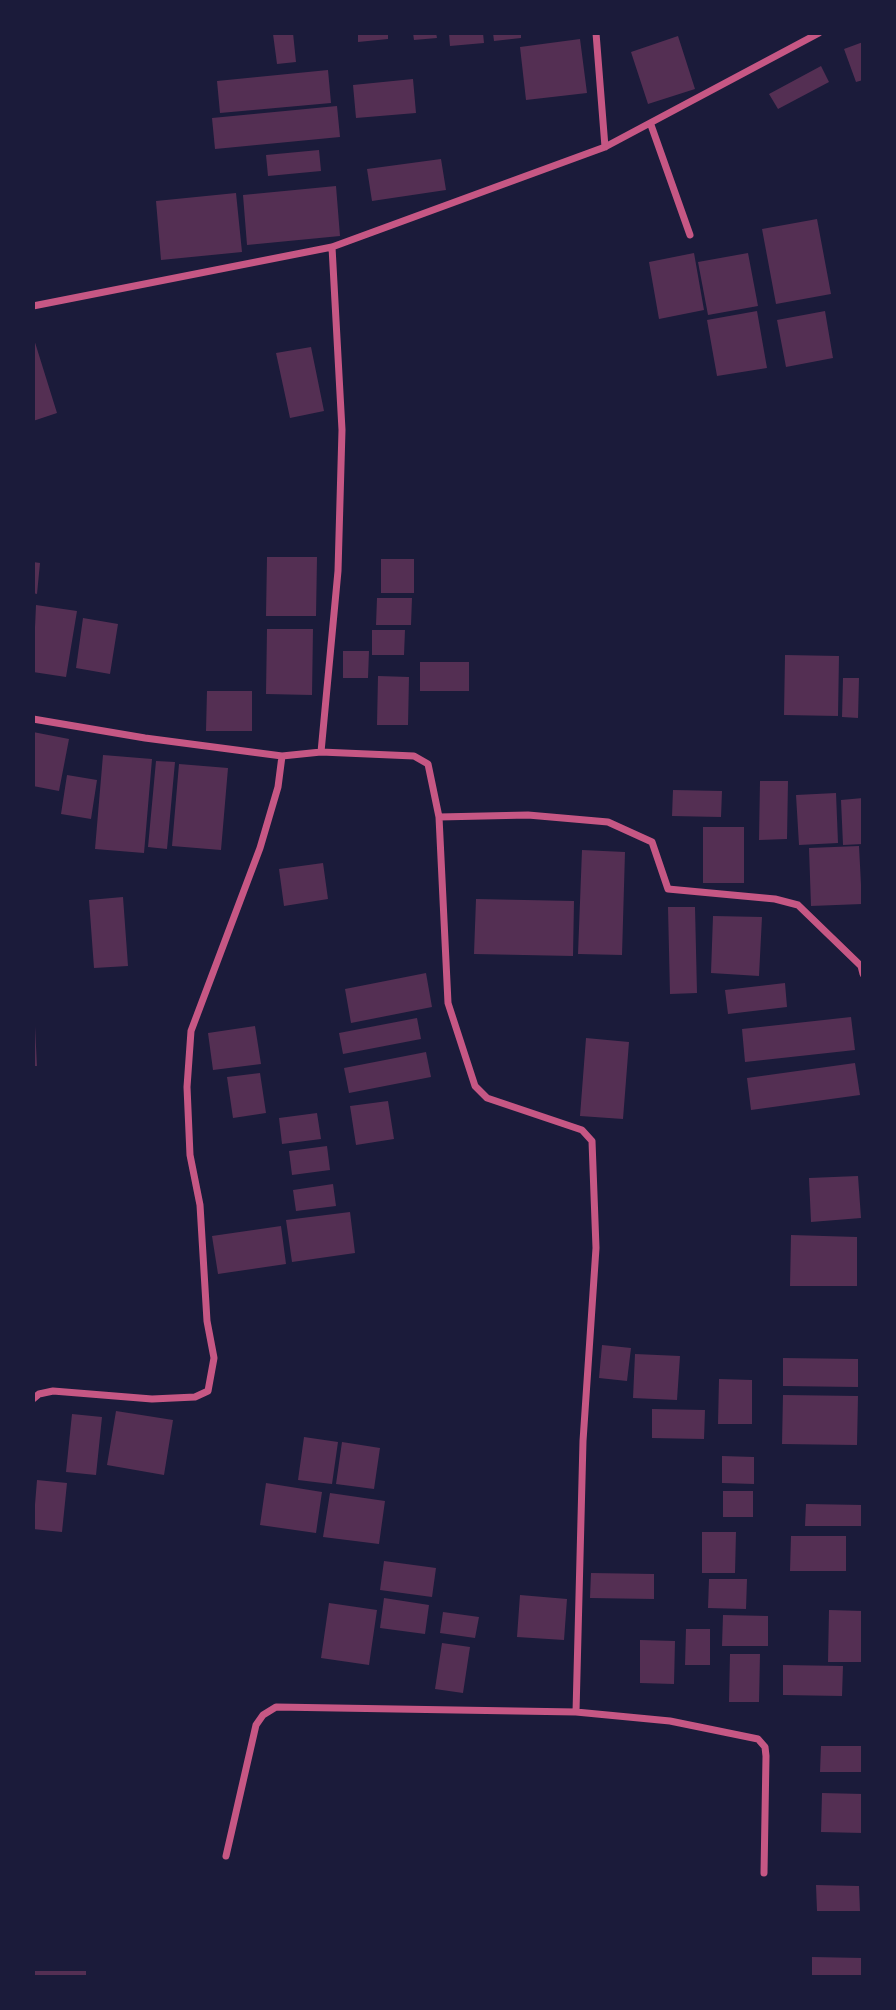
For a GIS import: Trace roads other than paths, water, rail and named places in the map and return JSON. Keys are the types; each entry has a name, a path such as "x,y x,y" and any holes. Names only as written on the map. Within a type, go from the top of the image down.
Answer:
{"street":[{"path":"596,33 605,147"},
{"path":"33,306 332,247 605,147 651,125 819,33"},
{"path":"651,125 690,235"},
{"path":"321,752 338,571 342,430 332,247"},
{"path":"33,719 145,738 282,756 321,752 414,756 428,764 439,817 448,1003 475,1086 487,1098 582,1130 592,1141 596,1248 583,1441 576,1712"},
{"path":"33,1399 39,1394 53,1391 152,1399 195,1397 208,1391 214,1358 207,1321 200,1205 190,1155 187,1087 191,1031 260,848 278,787 282,756"},
{"path":"439,817 528,815 608,822 652,842 668,889 775,899 798,905 862,966 863,975"},
{"path":"226,1856 256,1725 263,1715 276,1707 576,1712 670,1721 758,1739 765,1747 766,1756 764,1873"}]}
